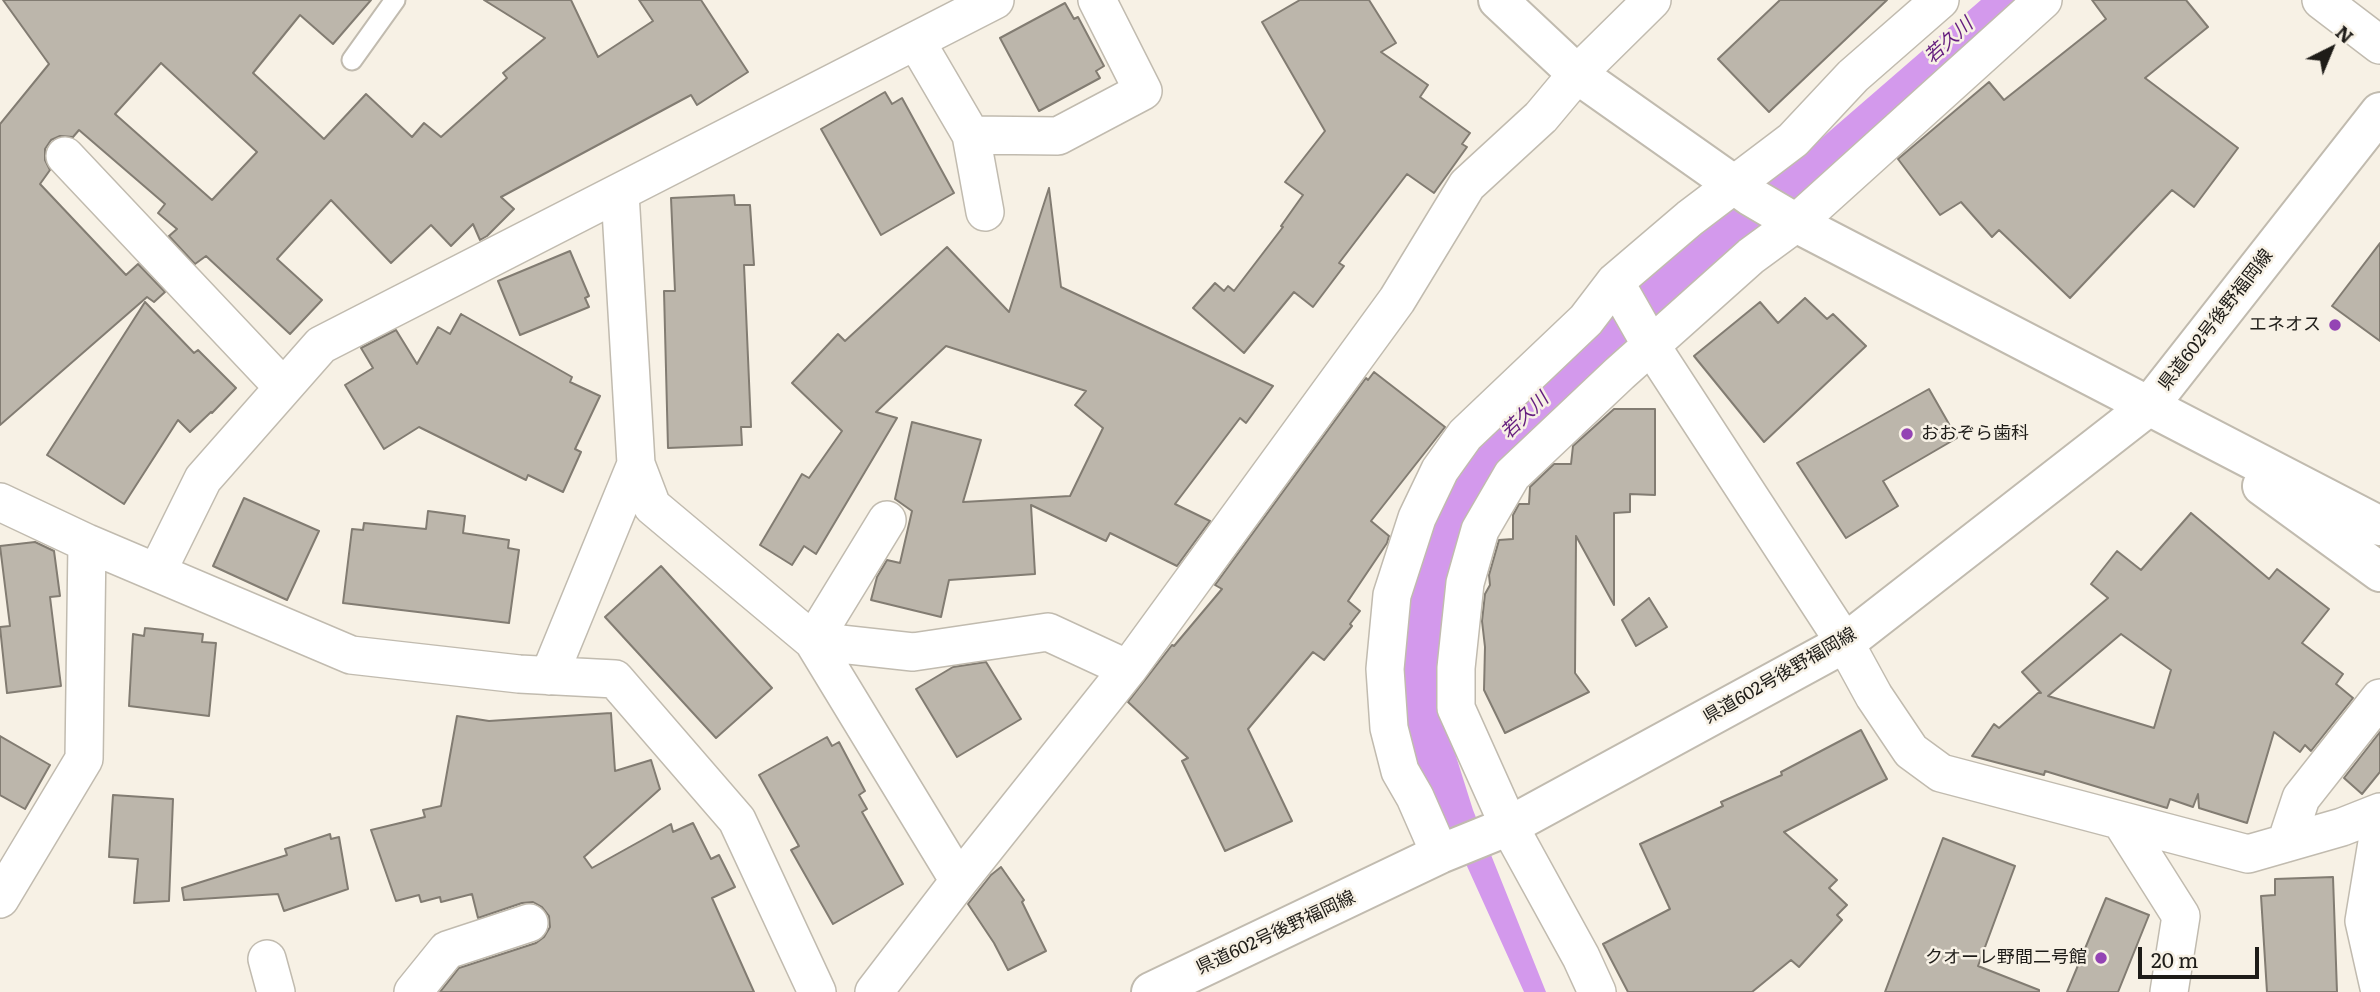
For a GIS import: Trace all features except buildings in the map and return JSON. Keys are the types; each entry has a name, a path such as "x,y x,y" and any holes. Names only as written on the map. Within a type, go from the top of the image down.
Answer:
{"main road":[{"path":"1498,0 1577,74 1742,191 1793,221 2380,526"},
{"name":"県道602号後野福岡線","path":"1150,992 1440,854 1509,826 1845,643 2149,405 2380,112"},
{"path":"2149,405 2380,572"}],"street":[{"path":"157,572 202,479 321,345 995,0"},
{"path":"971,135 1058,136 1143,91 1097,0"},
{"path":"874,992 959,880 1128,668 1397,300 1467,186 1541,117 1577,74 1652,0"},
{"path":"1440,854 1415,797 1400,771 1389,728 1385,668 1392,595 1417,518 1440,470 1465,435 1586,320 1615,282 1690,218 1742,191 1853,76 1940,0"},
{"path":"1597,992 1581,957 1509,826 1456,708 1456,668 1465,583 1480,530 1512,475 1620,373 2043,0"},
{"path":"2321,0 2380,45"},
{"path":"916,41 971,135 985,212"},
{"path":"65,156 283,387"},
{"path":"620,193 636,464 652,506 813,641 959,880"},
{"path":"1615,282 1652,346 1845,643 1874,696 1911,751 1941,773 2248,854 2342,827 2380,812"},
{"path":"549,676 636,464"},
{"path":"0,502 87,543 351,655 549,676 615,679 737,820 817,992"},
{"path":"813,641 887,520"},
{"path":"0,898 84,759 87,543"},
{"path":"813,641 913,652 1048,632 1128,668"},
{"path":"2286,843 2301,798 2380,698"},
{"path":"2121,821 2181,916 2169,992"},
{"path":"2379,992 2364,921 2380,824"},
{"path":"413,992 447,950 528,923"}],"lane":[{"path":"352,60 395,0"}],"water":[{"name":"若久川","path":"1981,0 2021,0 1507,464 1449,734 1473,810 1546,992 1524,992 1447,822 1406,742 1400,640 1414,563 1476,440 1643,279 1816,143"}],"place":[{"name":"エネオス","path":"2335,325"},
{"name":"おおぞら歯科","path":"1907,434"},
{"name":"クオーレ野間二号館","path":"2101,958"}]}
